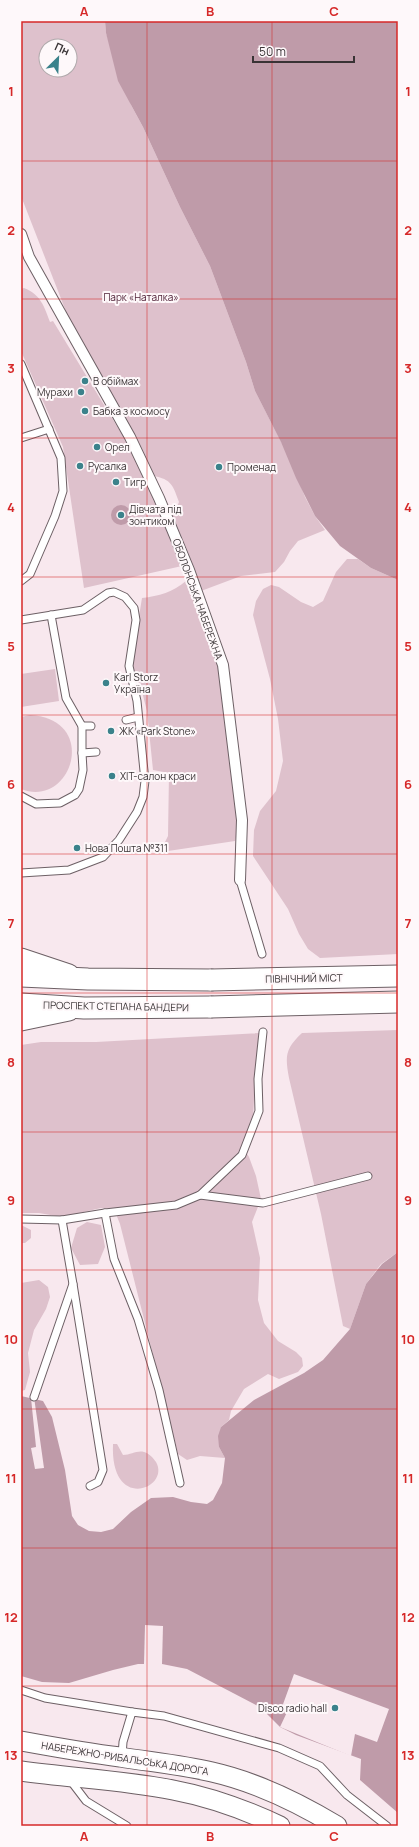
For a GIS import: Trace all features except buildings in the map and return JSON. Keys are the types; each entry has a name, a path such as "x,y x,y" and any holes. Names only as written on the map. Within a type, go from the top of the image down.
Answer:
{"main road":[{"path":"21,958 88,979"},
{"path":"21,976 88,979"},
{"name":"ПІВНІЧНИЙ МІСТ","path":"88,979 211,980 398,976"},
{"name":"ПРОСПЕКТ СТЕПАНА БАНДЕРИ","path":"21,1004 84,1008 211,1007 398,1002"},
{"path":"21,1021 84,1008"},
{"name":"НАБЕРЕЖНО-РИБАЛЬСЬКА ДОРОГА","path":"21,1741 199,1770 252,1784 293,1802 337,1826"},
{"path":"21,1771 174,1790 219,1802 255,1818 280,1826"}],"street":[{"name":"ОБОЛОНСЬКА НАБЕРЕЖНА","path":"21,234 25,258 130,436 190,570 223,665 242,820 240,880"}],"lane":[{"path":"21,364 61,458 63,491 55,516 30,574 21,581"},
{"path":"21,438 49,429"},
{"path":"21,620 83,610 108,593 114,592 125,597 134,608 136,614 129,666 137,701 145,781 137,812 119,840 103,856 69,870 21,874"},
{"path":"21,796 36,804 52,805 60,803 75,795 79,789 83,770 82,726 66,698 51,615"},
{"path":"126,720 138,717"},
{"path":"82,726 91,726"},
{"path":"133,751 142,751"},
{"path":"82,753 96,752"},
{"path":"240,880 262,954"},
{"path":"21,1219 62,1220 105,1213 176,1205 200,1194 242,1155 259,1111 258,1079 263,1032"},
{"path":"200,1194 263,1203 368,1176"},
{"path":"105,1213 114,1259 138,1319 159,1390 180,1483"},
{"path":"62,1220 103,1470 98,1482 90,1486"},
{"path":"34,1397 73,1284"},
{"path":"21,1690 45,1698 164,1716 279,1748 320,1766 347,1795 387,1826"},
{"path":"122,1758 123,1742 132,1712"},
{"path":"67,1777 86,1801 127,1826"}],"green space":[{"name":"Парк «Наталка»","path":"21,21 105,21 106,33 131,105 210,266 246,362 255,391 290,459 305,497 315,516 325,530 298,541 284,562 275,572 241,576 201,591 172,519 179,502 175,492 168,481 153,476 74,332 21,196"},
{"path":"24,288 34,294 41,302 50,322 53,321 132,451 155,500 182,566 84,588 63,447 21,351 21,289"},
{"path":"347,559 358,559 371,568 398,580 398,954 320,958 308,949 299,934 288,909 253,856 254,830 260,811 276,791 283,761 278,719 270,679 253,615 256,601 263,589 271,585 279,587 301,602 313,607 323,601 336,572"},
{"path":"186,581 219,666 240,824 235,841 168,851 163,846 168,836 169,773 153,770 147,711 140,684 135,685 131,665 142,598 166,593"},
{"path":"55,669 59,701 21,707 21,674"},
{"path":"30,715 52,720 65,731 71,745 71,761 65,775 54,786 39,792 21,789 21,717"},
{"path":"398,1030 398,1252 381,1264 366,1284 350,1329 343,1326 321,1214 289,1078 287,1058 289,1048 302,1033"},
{"path":"259,1033 253,1121 243,1147 249,1157 256,1176 261,1199 252,1222 260,1258 258,1300 264,1323 278,1341 296,1352 302,1358 303,1366 298,1372 279,1379 268,1374 244,1389 231,1411 229,1420 221,1427 219,1447 225,1458 200,1456 187,1460 178,1454 120,1224 114,1209 101,1208 62,1217 39,1213 21,1213 21,1045 41,1042 96,1042"},
{"path":"87,1222 101,1225 105,1247 98,1264 80,1265 71,1248 77,1228"},
{"path":"21,1225 31,1230 31,1238 25,1243 21,1243"},
{"path":"39,1280 48,1287 50,1297 46,1309 34,1330 28,1353 30,1372 25,1390 21,1391 21,1283"},
{"path":"113,1444 117,1444 123,1455 141,1452 150,1455 156,1462 158,1472 155,1480 148,1486 139,1489 129,1487 121,1480 115,1466"}],"shaded area":[{"path":"105,21 398,21 398,580 371,568 340,546 315,516 296,478 281,442 255,391 246,362 210,266 180,207 143,127 118,81 106,33"},
{"path":"121,505 128,508 131,515 128,522 121,525 114,522 111,515 114,508"},
{"path":"398,1252 398,1813 360,1780 361,1759 296,1735 280,1727 260,1707 187,1669 162,1664 138,1664 69,1683 42,1682 21,1676 21,1396 43,1401 52,1417 65,1470 72,1516 78,1525 89,1531 101,1532 113,1529 131,1512 151,1498 173,1497 191,1502 207,1504 213,1500 222,1483 225,1458 219,1447 218,1436 221,1427 254,1400 304,1373 323,1360 350,1329 366,1284 382,1264"}],"pier":[{"path":"34,1397 44,1468 35,1469 31,1448 36,1447 31,1398"},
{"path":"145,1625 163,1626 162,1664 144,1664"},
{"name":"Disco radio hall","path":"294,1674 389,1709 377,1742 355,1734 351,1756 280,1727 288,1710 282,1707"}],"place":[{"name":"В обіймах","path":"85,381"},
{"name":"Мурахи","path":"81,392"},
{"name":"Бабка з космосу","path":"85,411"},
{"name":"Орел","path":"97,447"},
{"name":"Русалка","path":"80,466"},
{"name":"Променад","path":"219,467"},
{"name":"Тигр","path":"116,482"},
{"name":"Дівчата під зонтиком","path":"121,515"},
{"name":"Karl Storz Україна","path":"106,683"},
{"name":"ЖК «Park Stone»","path":"111,731"},
{"name":"ХІТ-салон краси","path":"112,776"},
{"name":"Нова Пошта №311","path":"77,848"},
{"name":"Disco radio hall","path":"335,1708"}]}
